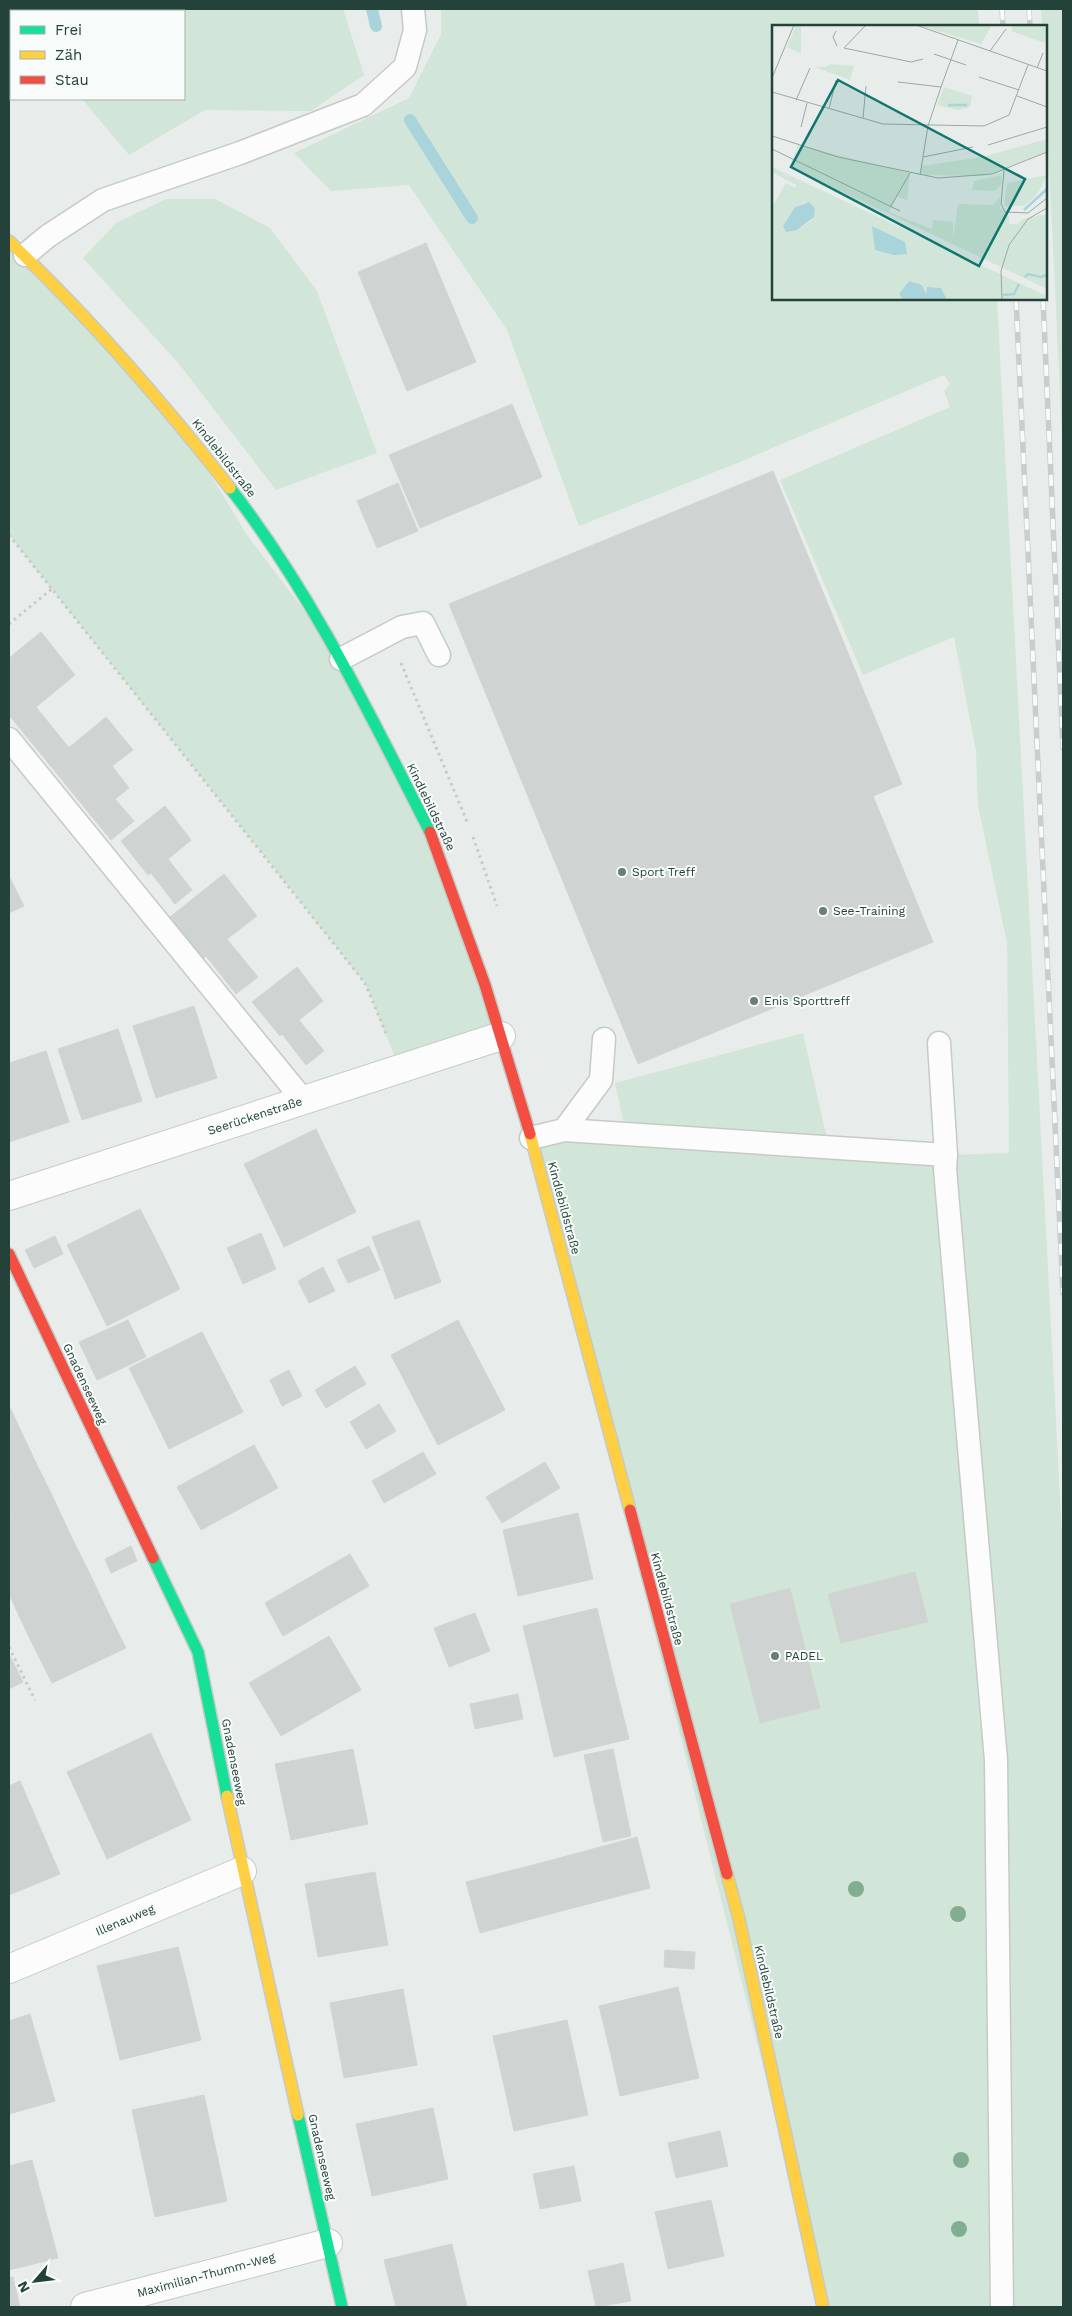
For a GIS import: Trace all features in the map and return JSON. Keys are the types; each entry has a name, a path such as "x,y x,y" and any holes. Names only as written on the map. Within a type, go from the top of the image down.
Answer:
{"main road":[{"name":"Kindlebildstraße","path":"9,240 112,347 177,420 261,528 341,659 435,842 501,1036 531,1138 739,1920 823,2307"},
{"name":"Gnadenseeweg","path":"9,1254 198,1652 242,1872 342,2307"}],"street":[{"name":"Seerückenstraße","path":"9,1196 501,1036"},
{"name":"Illenauweg","path":"9,1969 242,1872"},
{"name":"Maximilian-Thumm-Weg","path":"85,2307 328,2243"}],"lane":[{"path":"25,256 48,236 103,200 240,153 363,105 405,67 415,30 413,9"},
{"path":"341,659 402,627 423,622 438,655"},
{"path":"9,739 304,1101"},
{"path":"564,1130 601,1080 604,1039"},
{"path":"939,1043 946,1156 945,1169 996,1760 1002,2307"},
{"path":"531,1138 564,1130 946,1156"}],"path":[{"path":"9,535 365,983 400,1069"},
{"path":"9,624 53,588"},
{"path":"9,1647 35,1700"}],"green space":[{"path":"9,9 343,9 364,75 311,111 205,110 129,155 83,100 185,100 185,10 10,12"},
{"path":"441,9 978,9 979,25 772,25 772,300 997,300 1063,1554 1063,2307 823,2307 531,1138 626,1133 615,1083 803,1033 829,1147 946,1155 1009,1153 1007,943 978,806 976,751 954,637 863,675 780,480 950,407 944,391 950,384 944,375 740,462 579,526 507,330 409,185 331,191 294,153 409,98 441,34"},
{"path":"1041,9 1063,9 1063,455 1047,125 1047,25 1042,25"},
{"path":"166,199 215,199 270,228 317,291 377,453 276,490 179,364 83,258 116,223"},
{"path":"9,242 177,420 247,535 341,659 435,842 501,1036 400,1069 365,983 9,535"}],"building":[{"path":"426,243 476,362 407,391 358,272"},
{"path":"512,404 542,477 420,528 389,455"},
{"path":"773,471 902,784 873,796 933,942 638,1064 449,604"},
{"path":"398,483 418,531 377,548 357,501"},
{"path":"41,632 75,675 36,707 69,748 49,764 9,715 9,658"},
{"path":"106,717 133,750 112,766 129,788 115,799 134,821 111,840 49,764"},
{"path":"165,806 191,840 168,859 192,890 175,904 151,873 148,875 121,841"},
{"path":"224,874 257,916 227,939 258,977 236,994 206,956 203,959 170,917"},
{"path":"9,876 24,906 9,913"},
{"path":"297,967 323,1001 299,1020 324,1051 306,1065 282,1034 280,1036 252,1002"},
{"path":"194,1006 217,1078 156,1098 133,1026"},
{"path":"118,1029 142,1101 82,1120 58,1049"},
{"path":"46,1051 69,1122 9,1142 9,1063"},
{"path":"316,1129 336,1171 264,1205 244,1164"},
{"path":"336,1171 356,1212 284,1247 264,1205"},
{"path":"140,1209 160,1248 87,1285 67,1245"},
{"path":"419,1220 441,1282 395,1299 372,1237"},
{"path":"261,1233 276,1269 243,1284 227,1248"},
{"path":"55,1236 63,1254 34,1268 25,1250"},
{"path":"369,1246 380,1270 348,1283 337,1260"},
{"path":"160,1248 180,1289 107,1326 87,1285"},
{"path":"323,1267 335,1291 309,1303 298,1281"},
{"path":"128,1320 146,1357 97,1380 79,1342"},
{"path":"458,1320 483,1368 416,1403 391,1355"},
{"path":"202,1332 222,1371 149,1408 129,1368"},
{"path":"355,1366 366,1384 326,1408 315,1390"},
{"path":"483,1368 505,1410 438,1445 416,1403"},
{"path":"289,1370 302,1396 282,1406 270,1380"},
{"path":"222,1371 243,1412 169,1449 149,1408"},
{"path":"379,1404 396,1431 366,1449 350,1422"},
{"path":"9,1405 18,1425 9,1429"},
{"path":"18,1425 35,1461 9,1474 9,1429"},
{"path":"254,1445 278,1488 201,1530 177,1487"},
{"path":"423,1452 436,1474 384,1503 372,1481"},
{"path":"35,1461 51,1493 9,1514 9,1474"},
{"path":"545,1462 560,1488 502,1523 486,1497"},
{"path":"51,1493 71,1536 9,1565 9,1514"},
{"path":"578,1513 593,1579 518,1596 503,1530"},
{"path":"71,1536 88,1570 14,1605 9,1594 9,1565"},
{"path":"131,1546 137,1561 111,1573 105,1559"},
{"path":"350,1554 369,1586 283,1636 265,1603"},
{"path":"88,1570 105,1606 31,1641 14,1605"},
{"path":"915,1572 928,1622 841,1643 828,1594"},
{"name":"PADEL","path":"790,1588 820,1708 760,1723 730,1604"},
{"path":"105,1606 126,1648 52,1683 31,1641"},
{"path":"597,1608 615,1683 541,1701 523,1626"},
{"path":"475,1613 490,1651 449,1667 434,1628"},
{"path":"329,1636 361,1690 281,1736 249,1683"},
{"path":"9,1654 23,1682 9,1689"},
{"path":"615,1683 629,1739 554,1757 541,1701"},
{"path":"518,1694 523,1719 475,1729 470,1704"},
{"path":"151,1733 191,1820 107,1859 67,1772"},
{"path":"353,1749 368,1824 291,1840 275,1764"},
{"path":"613,1749 631,1836 603,1842 584,1755"},
{"path":"20,1781 60,1874 9,1895 9,1786"},
{"path":"637,1837 650,1888 565,1910 552,1860"},
{"path":"552,1860 565,1910 480,1933 466,1882"},
{"path":"375,1872 388,1945 318,1957 305,1884"},
{"path":"178,1947 189,1990 108,2010 97,1966"},
{"path":"665,1950 695,1952 694,1969 664,1967"},
{"path":"678,1987 689,2036 611,2055 599,2006"},
{"path":"403,1989 417,2065 344,2078 330,2003"},
{"path":"189,1990 201,2040 120,2060 108,2010"},
{"path":"30,2014 55,2101 9,2114 9,2021"},
{"path":"567,2020 577,2065 503,2081 493,2036"},
{"path":"689,2036 699,2078 620,2096 611,2055"},
{"path":"577,2065 588,2115 514,2131 503,2081"},
{"path":"204,2095 227,2201 155,2217 132,2110"},
{"path":"433,2108 448,2179 372,2196 356,2124"},
{"path":"720,2131 728,2166 676,2178 668,2143"},
{"path":"32,2160 58,2258 9,2270 9,2166"},
{"path":"574,2166 581,2201 540,2209 533,2174"},
{"path":"711,2200 724,2256 668,2269 655,2212"},
{"path":"452,2244 467,2307 396,2307 384,2260"},
{"path":"623,2263 631,2301 596,2307 588,2271"},
{"path":"13,2277 20,2307 9,2307 9,2278"}],"waterway":[{"path":"372,9 376,26"},
{"path":"410,120 472,218"}],"railway":[{"path":"1002,9 1003,25"},
{"path":"1029,9 1030,25"},
{"path":"1016,300 1063,1293"},
{"path":"1043,300 1063,748"}],"traffic: fast":[{"path":"230,488 260,528 313,612 362,699 430,832"},
{"path":"153,1558 198,1652 227,1796"},
{"path":"298,2115 342,2307"}],"traffic: slow":[{"path":"9,241 68,299 124,360 230,488"},
{"path":"530,1134 630,1510"},
{"path":"227,1796 298,2115"},
{"path":"727,1874 739,1919 823,2307"}],"traffic: jam":[{"path":"430,832 485,985 530,1134"},
{"path":"9,1254 153,1558"},
{"path":"630,1510 727,1874"}],"place":[{"name":"Sport Treff","path":"622,872"},
{"name":"See-Training","path":"823,911"},
{"name":"Enis Sporttreff","path":"754,1001"},
{"name":"PADEL","path":"775,1656"}]}
